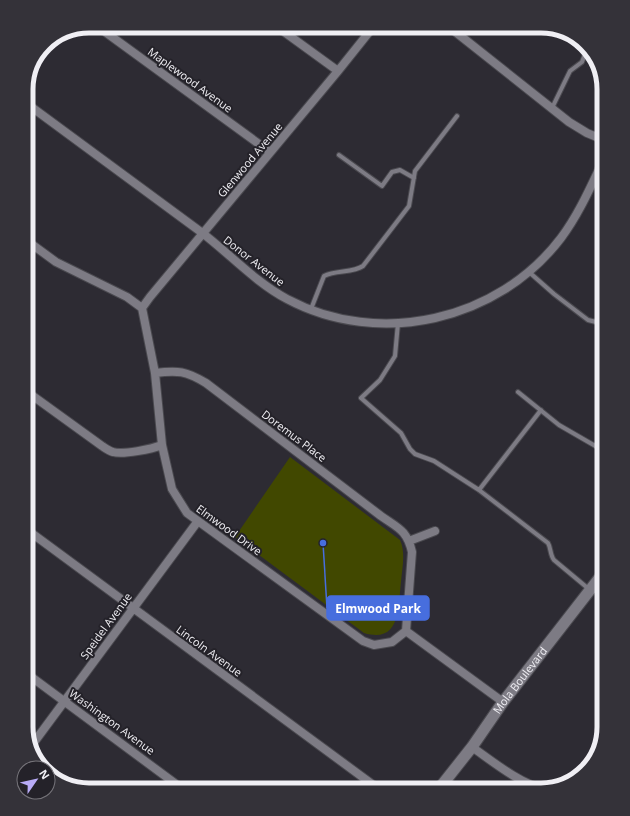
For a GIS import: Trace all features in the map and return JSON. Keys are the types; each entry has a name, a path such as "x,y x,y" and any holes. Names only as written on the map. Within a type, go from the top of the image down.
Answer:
{"street":[{"name":"Maplewood Avenue","path":"107,33 270,152"},
{"path":"285,33 338,72"},
{"name":"Glenwood Avenue","path":"142,308 338,72 369,33"},
{"path":"457,33 569,122 597,137"},
{"name":"Donor Avenue","path":"33,108 203,234 267,288 311,310 348,320 371,323 413,322 457,312 475,306 514,283 529,272 549,253 561,238 574,220 597,173"},
{"path":"33,245 56,262 127,297 142,308"},
{"name":"Elmwood Drive","path":"142,308 155,373 162,445 172,489 187,513 363,641 374,645 392,642 406,631"},
{"name":"Doremus Place","path":"155,373 180,371 191,374 206,383 404,532 409,541"},
{"path":"33,396 97,443 114,452 151,449 162,445"},
{"name":"Speidel Avenue","path":"35,741 198,521"},
{"path":"435,531 409,541 412,552 406,631 503,702"},
{"name":"Lincoln Avenue","path":"33,534 370,783"},
{"name":"Mola Boulevard","path":"444,783 472,747 503,702 597,581"},
{"name":"Washington Avenue","path":"33,678 175,783"},
{"path":"472,747 525,783"}],"lane":[{"path":"552,108 570,71 582,62 584,55"},
{"path":"311,310 324,276 331,272 358,269 363,266 408,206 415,171 457,116"},
{"path":"339,155 382,186 392,172 400,170 414,178"},
{"path":"593,181 597,184"},
{"path":"529,272 554,294 588,320 597,322"},
{"path":"398,323 395,356 380,380 361,398 401,433 410,449 415,454 434,461 479,490 548,543 551,548 552,558 597,593"},
{"path":"518,392 559,425 597,447"},
{"path":"479,490 541,410"}],"green space":[{"path":"290,457 400,540 403,550 403,561 398,612 391,628 385,633 376,635 364,633 235,537"}],"place":[{"name":"Elmwood Park","path":"323,543"}]}
